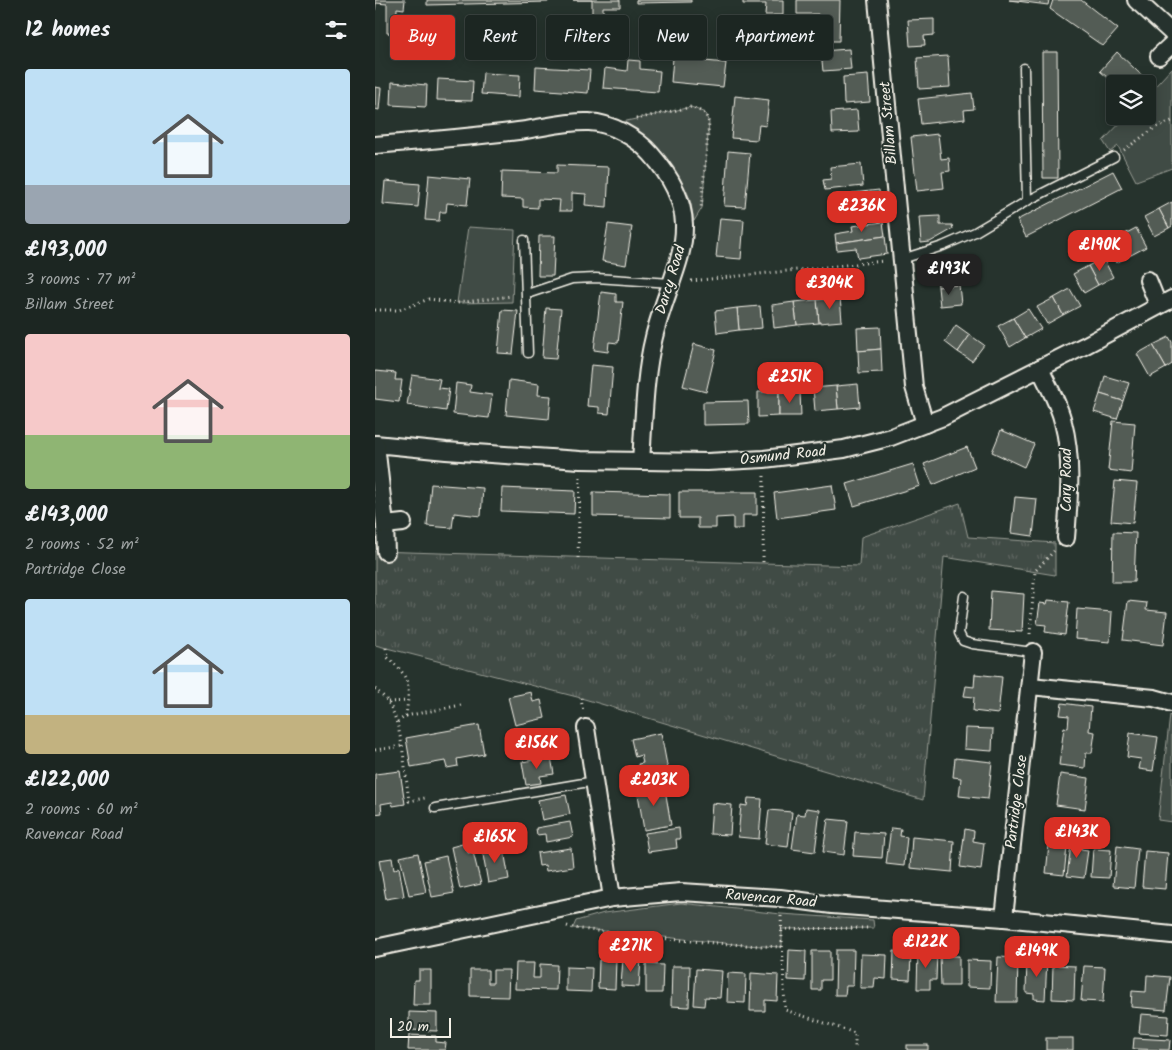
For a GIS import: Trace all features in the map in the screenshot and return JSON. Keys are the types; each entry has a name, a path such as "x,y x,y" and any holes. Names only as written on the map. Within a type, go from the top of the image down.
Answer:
{"street":[{"name":"Billam Street","path":"877,0 915,387 925,424"},
{"path":"1136,0 1172,34"},
{"path":"1159,56 1172,44"},
{"name":"Darcy Road","path":"375,145 519,131 569,122 591,122 607,126 625,134 647,149 662,166 674,186 681,204 685,217 684,237 654,336 647,370 641,461"},
{"name":"Osmund Road","path":"375,444 580,460 707,462 764,459 844,449 891,437 943,417 1165,302 1148,280"},
{"name":"Cary Road","path":"1040,368 1063,420 1069,454 1066,538"},
{"path":"375,444 385,525 385,552"},
{"path":"385,525 403,523"},
{"name":"Partridge Close","path":"1004,918 1033,652"},
{"path":"1030,686 1154,698 1172,704"},
{"path":"586,728 612,898"},
{"name":"Ravencar Road","path":"375,948 612,898 681,892 780,898 900,911 1004,918 1172,935"}],"lane":[{"path":"1024,68 1027,201"},
{"path":"901,259 943,246 975,232 1027,201 1114,157"},
{"path":"524,240 527,294 527,353"},
{"path":"527,294 572,279 596,278 671,283"},
{"path":"964,596 959,633 963,641 972,644 1033,652"},
{"path":"435,808 595,781"}],"path":[{"path":"607,126 691,107 705,113 709,123 701,208 684,237"},
{"path":"1114,157 1156,127 1172,121"},
{"path":"671,283 901,259"},
{"path":"375,310 399,310 429,299 457,303 527,294"},
{"path":"763,562 764,459"},
{"path":"578,558 580,460"},
{"path":"1033,652 1030,638 1035,571 1066,538"},
{"path":"386,648 387,656 403,671 409,687 406,716"},
{"path":"375,688 388,702 396,723 402,746 409,801"},
{"path":"388,702 408,701"},
{"path":"396,723 406,716 461,705"},
{"path":"375,750 402,746"},
{"path":"780,898 785,1010 855,1033 855,1050"},
{"path":"539,913 573,928 744,946 782,947"}],"green space":[{"path":"1172,68 1172,168 1136,181 1118,146 1110,152 1103,141 1118,125 1156,125 1156,85"},
{"path":"691,107 705,113 709,123 702,208 694,221 688,194 674,169 651,143 622,122"},
{"path":"468,227 515,230 512,302 457,303"},
{"path":"960,503 968,537 1055,543 1055,575 944,557 923,800 581,698 375,645 375,551 859,566 861,537"},
{"path":"1170,715 1172,717 1172,822 1158,820"},
{"path":"681,903 781,914 873,920 874,928 782,929 782,947 573,928 576,921 604,913"}],"building":[{"path":"375,0 405,0 404,9 397,8 397,15 390,15 390,33 387,33 387,4 376,3 375,14"},
{"path":"427,0 548,0 548,2 427,5"},
{"path":"592,0 620,0 620,7 603,7 603,14 592,14"},
{"path":"636,0 691,0 691,2 636,3"},
{"path":"743,0 783,0 783,15 765,15 766,4 743,4"},
{"path":"797,0 840,0 839,41 833,41 833,15 797,14"},
{"path":"1009,0 1049,0 1048,5"},
{"path":"1053,0 1081,0 1118,29 1103,46 1050,9"},
{"path":"934,19 934,35 924,36 925,45 910,46 908,20"},
{"path":"849,49 851,69 823,71 822,60 833,60 833,50"},
{"path":"1042,52 1057,52 1058,178 1043,178"},
{"path":"1117,52 1141,75 1106,76 1100,71"},
{"path":"948,56 950,87 919,89 917,58"},
{"path":"628,60 640,61 640,69 660,71 658,92 603,88 605,68 627,71"},
{"path":"673,60 726,63 723,87 671,82"},
{"path":"536,67 590,70 588,93 535,89"},
{"path":"483,73 520,75 519,97 481,94"},
{"path":"868,75 870,102 844,104 843,77"},
{"path":"438,79 473,81 472,101 437,100"},
{"path":"392,82 427,85 426,107 391,105"},
{"path":"375,87 381,88 379,110 375,109"},
{"path":"972,93 974,109 964,110 965,119 921,124 918,99"},
{"path":"735,96 769,100 766,126 759,125 757,140 731,138"},
{"path":"857,110 859,132 832,133 831,112"},
{"path":"938,134 941,159 949,158 950,171 942,172 944,188 917,191 911,137"},
{"path":"728,151 750,153 745,207 724,206"},
{"path":"861,164 863,186 825,190 823,180 831,179 830,167"},
{"path":"557,165 609,167 607,207 585,205 586,194 572,193 572,211 559,211 560,200 538,199 538,208 523,207 523,199 501,198 502,171 557,173"},
{"path":"1113,171 1122,188 1026,237 1017,220"},
{"path":"429,175 470,179 467,205 447,203 446,212 440,212 439,221 425,220"},
{"path":"385,181 420,184 418,207 383,204"},
{"path":"879,190 882,216 855,219 852,193"},
{"path":"1172,202 1172,226 1169,228 1159,209"},
{"path":"1159,209 1169,228 1154,236 1144,217"},
{"path":"940,216 940,225 952,225 953,229 930,242 921,243 919,217"},
{"path":"720,218 744,220 741,259 716,257"},
{"path":"883,222 885,236 836,243 835,234 853,231 852,226"},
{"path":"608,224 632,227 626,265 602,261"},
{"path":"1136,228 1146,247 1131,255 1121,236"},
{"path":"539,236 555,236 553,276 538,276"},
{"path":"885,236 887,254 858,258 856,248 837,250 836,243"},
{"path":"1121,236 1131,255 1116,263 1106,244"},
{"path":"1103,258 1113,277 1098,285 1088,266"},
{"path":"957,266 959,285 938,287 936,268"},
{"path":"1088,266 1098,285 1084,293 1073,274"},
{"path":"959,285 961,304 940,306 938,287"},
{"path":"1070,289 1080,306 1063,315 1054,298"},
{"path":"601,292 616,294 616,302 623,302 618,343 609,342 608,352 594,350"},
{"path":"840,297 842,321 819,323 817,300"},
{"path":"1054,298 1063,315 1047,324 1037,307"},
{"path":"817,300 819,323 797,325 794,302"},
{"path":"794,302 797,325 774,328 772,305"},
{"path":"760,306 762,328 739,330 737,308"},
{"path":"546,308 561,309 556,359 542,358"},
{"path":"737,308 739,330 717,333 715,311"},
{"path":"1028,309 1041,329 1025,338 1013,318"},
{"path":"502,310 518,311 513,354 498,353"},
{"path":"1013,318 1025,338 1010,347 998,326"},
{"path":"956,325 970,335 958,352 945,342"},
{"path":"880,327 881,349 858,351 857,328"},
{"path":"970,335 984,345 972,361 958,352"},
{"path":"1169,337 1172,342 1172,364 1166,368 1153,345"},
{"path":"694,344 716,350 706,392 683,386"},
{"path":"1153,345 1166,368 1150,377 1137,354"},
{"path":"881,349 882,372 859,373 858,351"},
{"path":"591,365 613,367 609,414 599,413 599,407 587,406"},
{"path":"375,371 396,373 395,380 402,380 399,402 375,399"},
{"path":"412,375 440,379 438,388 449,389 446,411 407,405"},
{"path":"1105,376 1129,383 1123,401 1100,394"},
{"path":"509,380 539,384 538,395 551,396 549,419 506,415"},
{"path":"456,383 471,385 470,392 492,395 489,418 453,414"},
{"path":"858,384 860,407 838,409 836,386"},
{"path":"836,386 838,409 815,411 813,388"},
{"path":"758,392 779,392 779,416 758,417"},
{"path":"779,392 800,392 801,416 779,416"},
{"path":"1100,394 1123,401 1117,419 1094,412"},
{"path":"748,401 749,424 703,425 703,402"},
{"path":"1113,421 1135,423 1131,473 1108,470"},
{"path":"1001,430 1034,444 1024,467 992,452"},
{"path":"967,447 975,467 933,485 924,464"},
{"path":"913,464 920,486 854,506 847,484"},
{"path":"1115,481 1137,483 1133,523 1111,521"},
{"path":"431,484 483,488 481,516 454,513 452,528 427,526"},
{"path":"832,485 836,510 777,518 774,493"},
{"path":"502,488 575,491 574,514 501,511"},
{"path":"593,492 670,494 670,518 593,516"},
{"path":"679,492 757,492 757,515 743,515 743,529 733,529 733,517 716,518 716,528 698,528 698,518 679,518"},
{"path":"1015,497 1037,499 1033,536 1011,533"},
{"path":"1113,532 1136,533 1134,582 1112,582"},
{"path":"991,591 1024,594 1022,632 989,630"},
{"path":"1048,600 1069,602 1065,635 1045,632 1046,625 1037,624 1040,603 1047,604"},
{"path":"1128,601 1147,603 1146,610 1167,612 1163,645 1123,640"},
{"path":"1077,609 1112,612 1110,642 1075,639"},
{"path":"975,674 1002,677 998,714 973,711 974,697 964,696 966,686 974,687"},
{"path":"531,692 533,702 541,700 545,718 515,725 508,697"},
{"path":"1062,703 1091,707 1089,731 1095,732 1092,753 1086,753 1085,768 1059,765 1064,727 1068,728 1069,716 1060,715"},
{"path":"479,725 484,754 457,759 458,766 447,768 445,761 411,767 406,738"},
{"path":"965,728 993,729 992,751 964,749"},
{"path":"544,733 548,751 520,757 516,738"},
{"path":"661,733 669,776 641,781 638,764 643,763 641,755 635,757 631,739"},
{"path":"1130,733 1158,737 1153,771 1139,769 1141,759 1127,757"},
{"path":"551,757 554,774 540,776 541,783 526,785 522,762"},
{"path":"955,758 992,762 988,799 959,796 961,778 953,777"},
{"path":"400,771 405,804 393,806 392,802 381,804 382,813 375,814 375,774"},
{"path":"1060,774 1089,778 1085,809 1056,805"},
{"path":"664,783 671,825 644,830 637,788"},
{"path":"566,795 570,814 542,820 538,800"},
{"path":"748,798 762,799 759,839 738,837 741,805 747,806"},
{"path":"712,803 732,805 730,835 710,834"},
{"path":"806,808 820,810 815,852 792,849 797,814 805,815"},
{"path":"769,810 792,812 788,847 765,844"},
{"path":"828,819 848,821 844,855 823,852"},
{"path":"570,822 573,837 546,842 545,834 537,835 536,828"},
{"path":"679,828 680,839 676,839 677,848 648,852 645,833"},
{"path":"891,828 901,829 900,836 907,837 904,866 886,864"},
{"path":"965,829 974,831 973,841 984,843 981,870 960,867"},
{"path":"855,832 884,834 882,858 853,856"},
{"path":"912,837 954,841 952,872 910,868"},
{"path":"1072,837 1083,838 1081,849 1088,850 1084,878 1067,876"},
{"path":"466,843 468,853 473,852 481,884 460,889 451,847"},
{"path":"503,845 509,879 488,883 482,849"},
{"path":"1049,845 1067,847 1064,875 1046,873"},
{"path":"1117,846 1138,849 1134,888 1113,886"},
{"path":"571,848 573,867 546,871 545,865 539,866 537,853"},
{"path":"1093,849 1111,850 1109,878 1091,877"},
{"path":"1145,851 1168,853 1165,889 1142,887"},
{"path":"418,853 426,892 409,895 400,857"},
{"path":"446,856 454,893 432,897 424,861"},
{"path":"392,858 394,870 399,867 404,896 386,899 379,860"},
{"path":"789,950 806,951 805,981 788,980"},
{"path":"836,950 854,950 853,986 846,986 845,995 835,995"},
{"path":"812,951 830,951 830,980 821,980 821,990 812,990"},
{"path":"894,951 911,952 910,980 893,979"},
{"path":"918,951 937,952 936,980 930,980 930,989 917,989"},
{"path":"861,954 887,955 886,979 875,978 874,988 860,988"},
{"path":"940,956 959,956 959,986 941,986"},
{"path":"998,957 1018,958 1017,1002 996,1002"},
{"path":"623,958 641,959 639,987 621,986"},
{"path":"1027,958 1047,959 1045,1000 1034,999 1034,994 1026,993"},
{"path":"599,960 616,960 615,989 598,988"},
{"path":"967,960 991,961 990,988 967,987"},
{"path":"516,963 534,963 533,978 540,978 540,964 557,965 556,990 515,989"},
{"path":"646,964 663,965 662,993 646,993"},
{"path":"1053,965 1075,966 1074,1000 1052,999"},
{"path":"672,966 690,966 689,1007 671,1006"},
{"path":"1084,966 1105,967 1103,1002 1081,1001"},
{"path":"566,967 592,968 591,992 566,991"},
{"path":"696,969 722,971 720,998 705,997 704,1006 694,1005"},
{"path":"419,970 431,970 431,1005 413,1005 414,980 419,980"},
{"path":"470,970 488,970 488,983 493,983 493,970 509,970 508,997 470,996"},
{"path":"728,973 746,974 745,1003 727,1002"},
{"path":"751,973 778,975 777,1001 765,1000 765,1011 750,1011"},
{"path":"1147,975 1170,977 1166,1010 1131,1007 1132,991 1146,992"},
{"path":"409,1012 437,1013 437,1031 409,1030"},
{"path":"1141,1014 1169,1016 1168,1035 1139,1033"},
{"path":"409,1035 436,1036 436,1042 446,1043 445,1050 408,1050"},
{"path":"1046,1038 1073,1038 1073,1050 1046,1050"},
{"path":"1134,1038 1170,1040 1169,1050 1133,1049"},
{"path":"907,1045 928,1045 928,1050 907,1050"}]}
